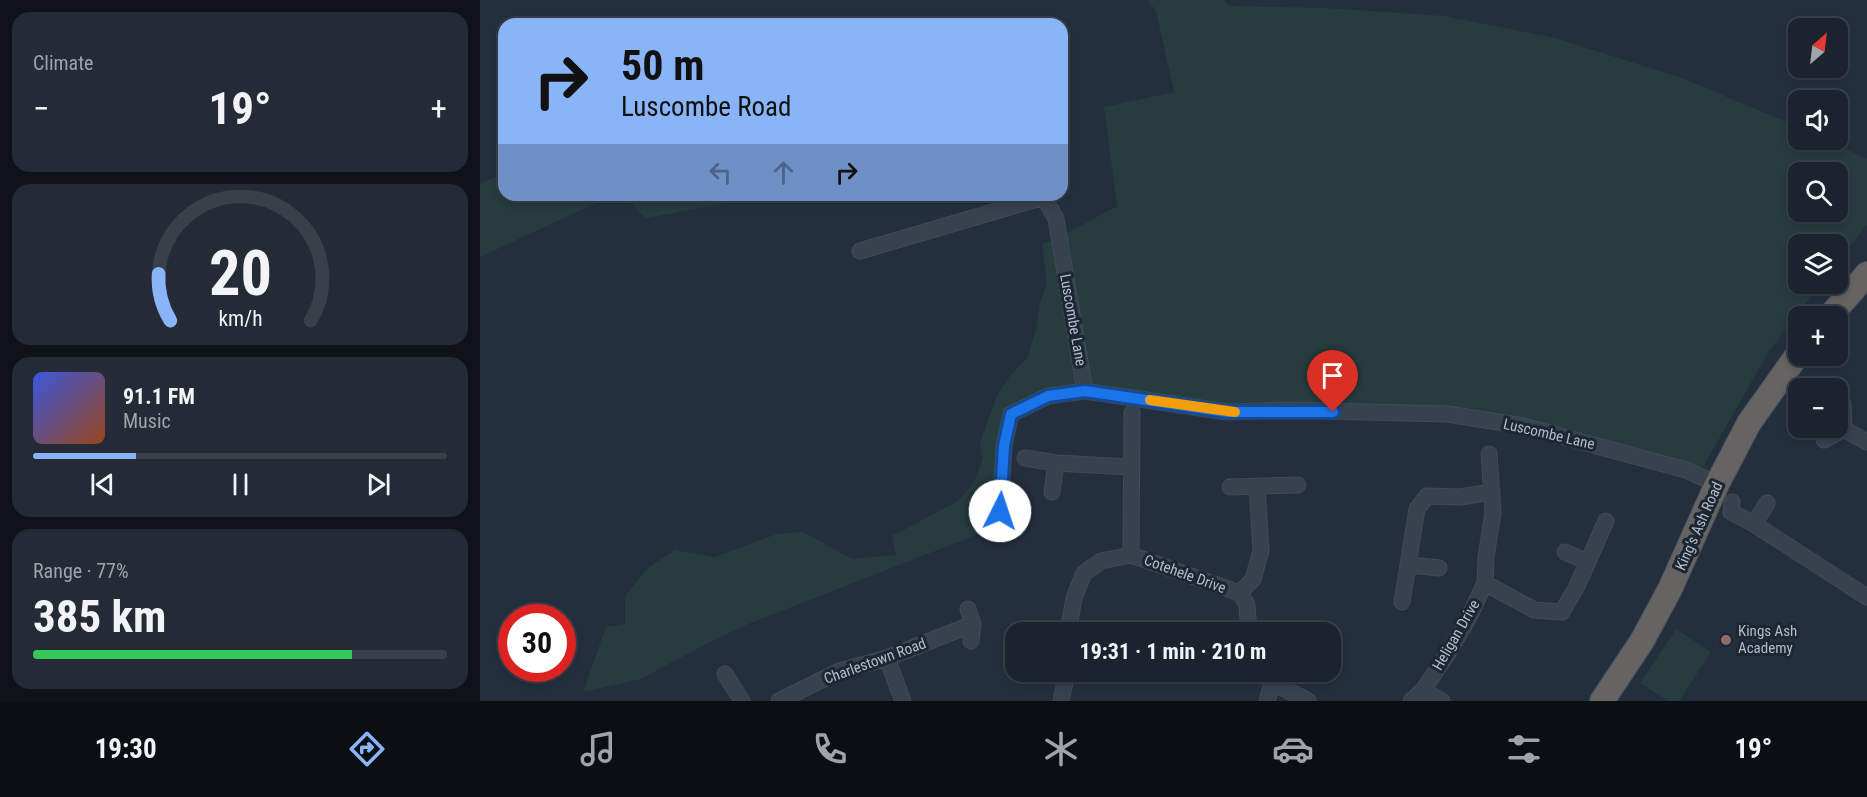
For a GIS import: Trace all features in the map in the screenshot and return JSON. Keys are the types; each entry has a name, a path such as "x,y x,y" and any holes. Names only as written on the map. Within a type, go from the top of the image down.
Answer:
{"highway":[{"path":"1839,306 1867,274"},
{"name":"King's Ash Road","path":"1602,701 1642,641 1724,493 1749,423 1789,366"}],"street":[{"name":"Luscombe Lane","path":"860,251 1030,201"},
{"name":"Luscombe Lane","path":"1046,201 1056,219 1085,391 1227,412 1447,414 1523,426 1686,470 1724,493"},
{"path":"999,533 1004,446 1011,414 1048,396 1085,391"},
{"path":"1131,555 1132,413"},
{"path":"1848,431 1867,442"},
{"path":"1824,440 1828,438"},
{"name":"Heligan Drive","path":"1411,701 1423,690 1468,620 1485,583 1486,557 1493,513 1489,454"},
{"path":"1025,458 1056,463 1130,467"},
{"path":"1052,492 1056,463"},
{"path":"1230,487 1298,485"},
{"path":"1240,594 1253,579 1262,551 1257,486"},
{"path":"1401,602 1418,509 1427,496 1460,497 1492,492"},
{"path":"1724,493 1731,512 1754,524 1867,597"},
{"path":"1754,524 1767,503"},
{"path":"1485,583 1534,610 1562,612 1606,521"},
{"path":"1565,552 1588,562"},
{"name":"Cotehele Drive","path":"1070,622 1074,598 1084,573 1101,561 1131,555 1240,594 1246,606 1248,622"},
{"path":"1408,565 1440,568"},
{"name":"Charlestown Road","path":"779,701 840,671 887,658 970,617 971,641"},
{"path":"887,658 903,701"},
{"path":"725,674 742,701"},
{"path":"1061,701 1064,682"},
{"path":"1267,682 1267,701"},
{"path":"1276,682 1308,701"},
{"path":"1423,690 1442,701"}],"green space":[{"path":"1148,0 1224,0 1229,6 1326,8 1444,16 1555,38 1682,78 1788,123 1788,150 1848,150 1867,159 1867,225 1848,249 1848,234 1788,234 1788,294 1812,294 1803,306 1788,306 1788,326 1769,351 1703,467 1688,465 1524,420 1227,405 1092,384 1066,234 1117,206 1104,107 1174,92 1156,11"},
{"path":"498,176 498,201 600,201 480,257 480,184"},
{"path":"629,201 733,202 646,218"},
{"path":"1055,240 1081,387 1010,410 994,528 748,624 641,679 583,692 606,627 625,624 625,596 648,568 675,550 715,557 777,534 803,532 852,559 896,555 892,536 958,501 974,483 983,458 980,443 997,395 1010,376 1027,358 1047,283 1042,244"},
{"path":"1676,629 1711,652 1679,701 1668,701 1640,683"}],"slow traffic":[{"path":"1150,400 1235,412"}],"place":[{"name":"Kings Ash Academy","path":"1726,640"}],"route":[{"path":"1000,511 1004,446 1011,414 1048,396 1085,391 1227,412 1333,412"}]}
